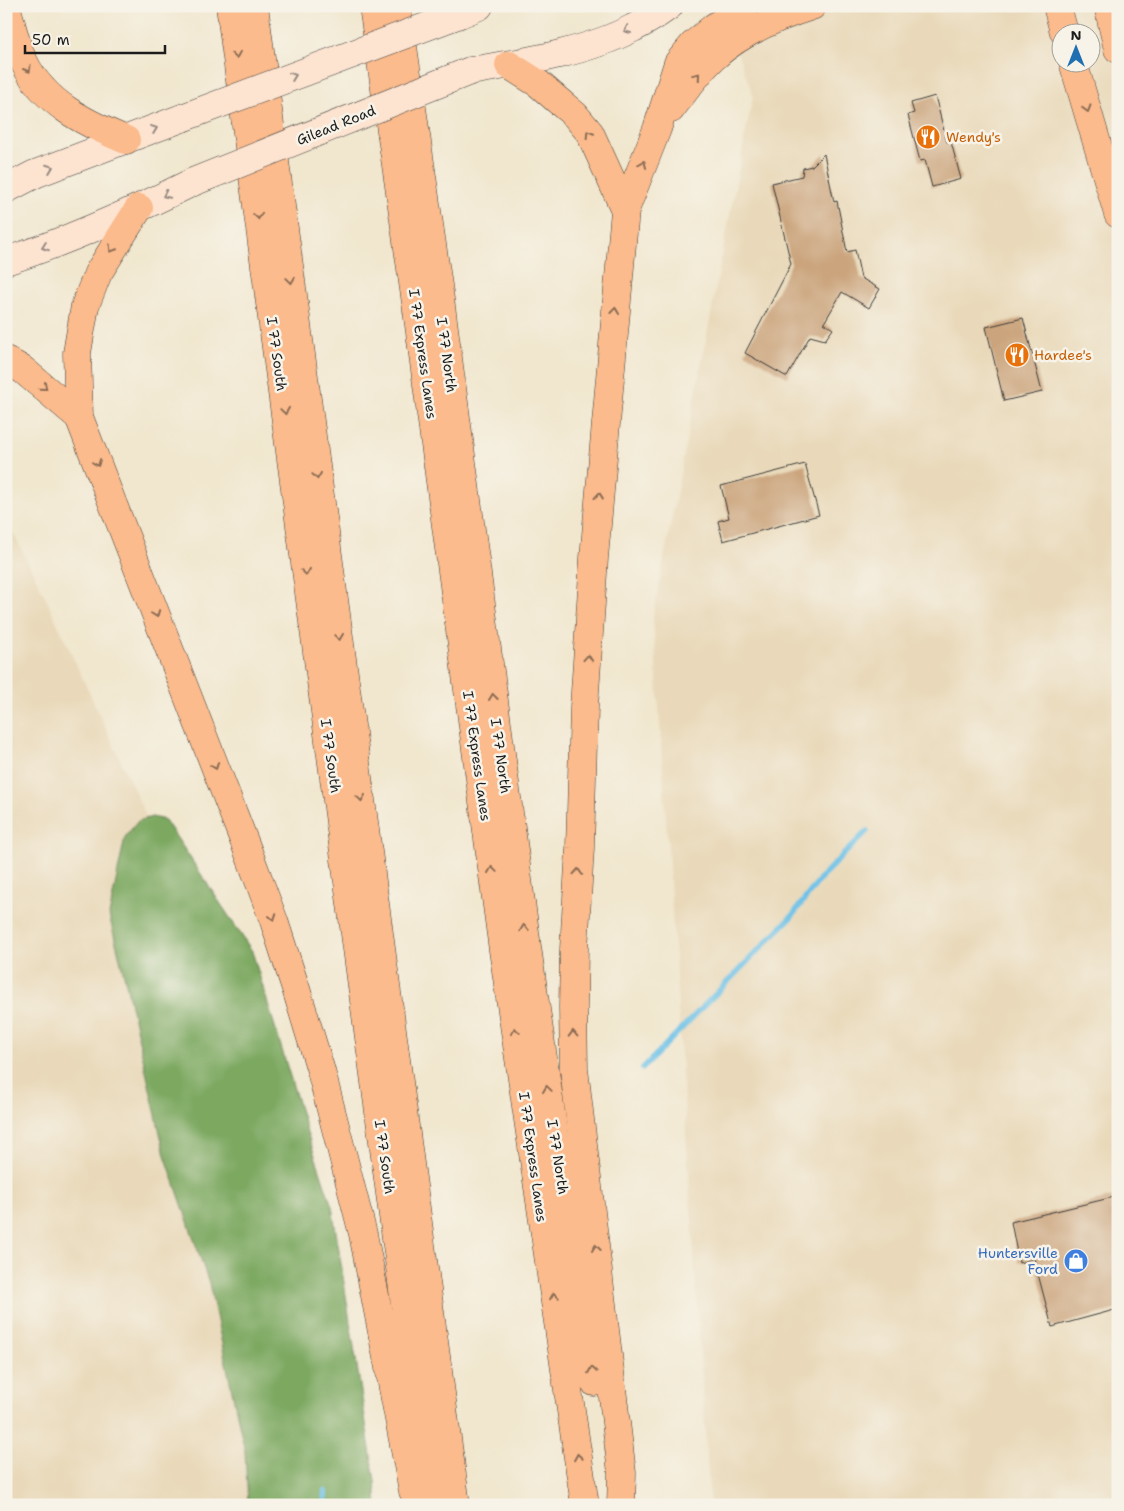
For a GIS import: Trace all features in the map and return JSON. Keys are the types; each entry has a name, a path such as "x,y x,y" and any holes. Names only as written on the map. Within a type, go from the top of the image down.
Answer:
{"main road":[{"path":"6,6 23,60 41,89 66,110 92,126 126,140"},
{"name":"I 77 South","path":"230,6 432,1505"},
{"path":"254,6 456,1505"},
{"name":"I 77 Express Lanes","path":"373,6 417,310 503,950 585,1505"},
{"name":"I 77 North","path":"397,6 444,326 536,1014 614,1505"},
{"name":"Gilead Road","path":"6,261 61,242 193,182 470,72 509,65 611,37 632,29 670,6"},
{"path":"621,1505 622,1473 574,1069 573,1007 584,707 594,558 625,210 657,129 678,63 693,45 714,26 745,6"},
{"path":"657,129 696,76 731,43 760,27 812,6"},
{"path":"1108,6 1118,49"},
{"path":"6,189 35,174 469,10"},
{"path":"509,65 539,84 580,121 590,134 625,210"},
{"path":"1076,72 1118,214"},
{"path":"139,208 98,273 85,306 77,353 79,417 246,846 274,921 297,992 324,1080 360,1225 416,1505"},
{"path":"6,360 24,370 79,417"}],"shaded area":[{"path":"720,6 1118,6 1118,1505 710,1505 653,616 753,95"},
{"path":"6,518 49,605 168,864 303,1505 6,1505"}],"green space":[{"path":"152,817 165,820 252,951 307,1132 332,1206 375,1481 377,1505 248,1505 245,1452 209,1283 165,1155 109,915 125,837 138,821"}],"building":[{"name":"Wendy's","path":"935,96 947,142 951,142 961,179 932,187 925,160 920,161 908,115 914,113 911,103"},
{"path":"824,154 834,202 837,201 847,252 855,250 861,278 880,289 869,308 842,292 824,323 833,329 825,340 810,336 787,377 745,353 791,264 772,183 802,176 803,168 812,166"},
{"name":"Hardee's","path":"1023,318 1042,392 1004,401 986,327"},
{"path":"805,464 819,515 723,541 718,521 729,518 721,486"},
{"name":"Huntersville Ford","path":"1118,1196 1118,1309 1052,1327 1034,1259 1019,1263 1011,1222"}],"waterway":[{"path":"643,1068 792,916 823,875 867,831"},
{"path":"325,1491 326,1505"}],"place":[{"name":"Wendy's","path":"928,137"},
{"name":"Hardee's","path":"1017,355"},
{"name":"Huntersville Ford","path":"1076,1261"}]}
